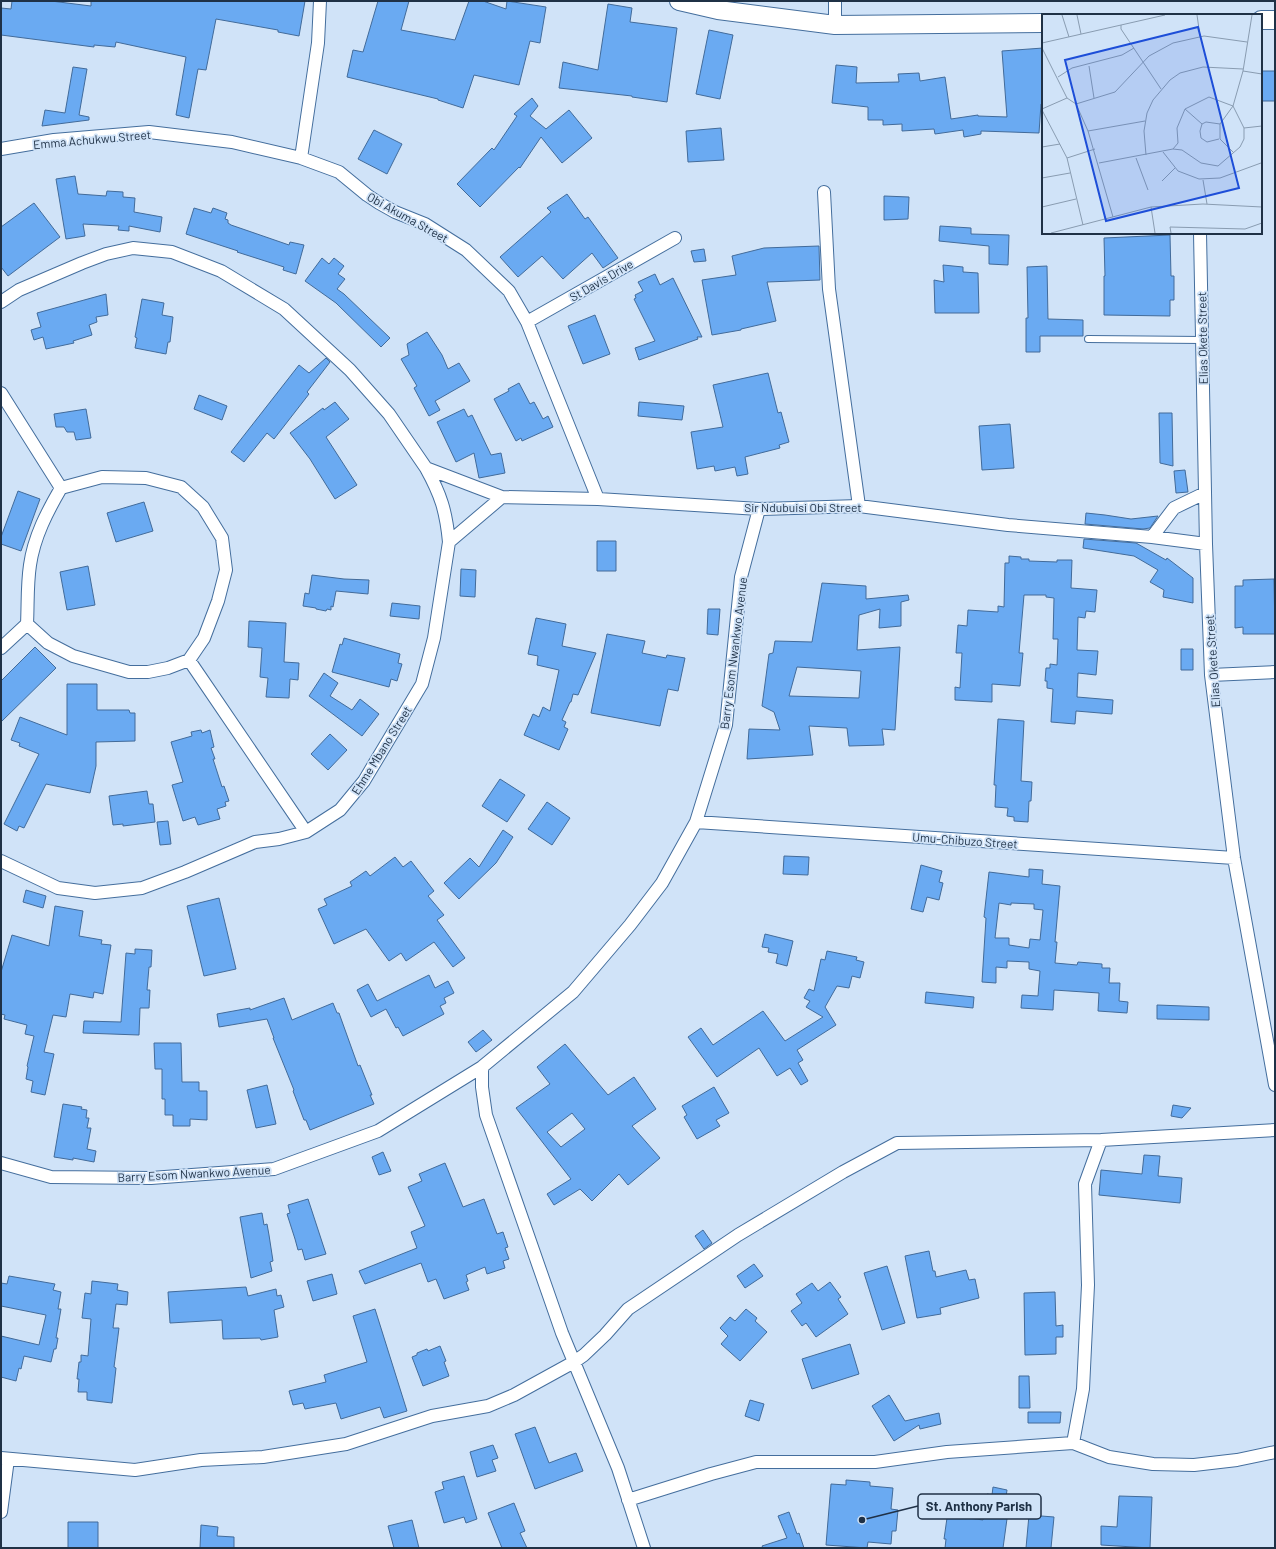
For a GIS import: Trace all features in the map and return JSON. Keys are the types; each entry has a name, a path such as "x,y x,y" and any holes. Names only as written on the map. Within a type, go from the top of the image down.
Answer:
{"street":[{"path":"301,158 318,43 320,1"},
{"path":"679,1 718,10 835,25 1042,23"},
{"path":"835,1 835,25"},
{"path":"1262,20 1275,20"},
{"name":"Emma Achukwu Street","path":"1,149 54,140 150,132 232,142 301,158"},
{"name":"Obi Akuma Street","path":"301,158 340,172 366,195 395,212 425,224 466,250 509,291 527,322 598,499"},
{"path":"824,192 829,289 859,506"},
{"name":"Elias Okete Street","path":"1200,234 1206,544 1211,675 1234,858 1275,1085"},
{"name":"St Davis Drive","path":"527,322 675,238"},
{"name":"Ehme Mbano Street","path":"1,302 19,290 69,268 106,254 133,248 172,252 221,271 284,309 350,370 389,414 426,468 443,501 449,542 434,638 422,684 364,781 340,810 306,832 279,839 255,842 185,872 142,888 94,893 58,888 1,861"},
{"path":"1,393 61,488"},
{"name":"Sir Ndubuisi Obi Street","path":"426,468 502,497 598,499 759,509 859,506 1008,525 1152,537 1206,544"},
{"path":"1,648 27,624 29,577 35,544 41,526 61,488 102,477 146,478 181,487 203,507 222,538 226,570 218,601 204,638 189,660 168,668 148,672 128,672 73,656 48,643 27,624"},
{"path":"1152,537 1174,508 1205,493"},
{"path":"449,542 502,497"},
{"name":"Barry Esom Nwankwo Avenue","path":"1,1163 52,1177 151,1178 274,1169 378,1132 482,1067 573,992 630,925 662,883 696,822 726,725 741,577 759,509"},
{"path":"189,660 306,832"},
{"path":"1211,675 1275,672"},
{"name":"Umu-Chibuzo Street","path":"696,822 1234,858"},
{"path":"482,1067 482,1087 486,1115 562,1333 615,1461 644,1548"},
{"path":"1,1512 4,1459 135,1470 201,1460 263,1457 346,1444 432,1416 488,1406 514,1395 574,1362 584,1355 605,1335 628,1309 738,1235 844,1172 897,1143 1101,1140 1275,1130"},
{"path":"1073,1443 1083,1389 1088,1285 1085,1184 1101,1140"},
{"path":"628,1500 711,1474 756,1462 875,1462 947,1452 1073,1443 1109,1457 1153,1464 1194,1465 1237,1460 1275,1452"}],"lane":[{"path":"1088,339 1202,340"}],"building":[{"path":"12,1 51,1 91,6 91,1 305,1 299,36 278,32 278,30 216,19 206,70 198,69 189,118 176,115 186,57 116,42 115,47 94,45 94,47 1,35 1,8 11,9"},
{"path":"378,1 409,1 401,30 455,40 469,1 483,1 506,9 507,1 546,7 540,43 530,41 519,85 474,75 463,108 438,99 347,77 353,50 363,52"},
{"path":"608,4 632,8 630,22 677,28 667,102 632,96 559,88 563,62 598,70"},
{"path":"709,30 733,35 720,99 696,94"},
{"path":"1042,48 1042,104 1039,133 981,131 981,134 964,137 963,130 935,134 934,129 902,131 902,124 883,125 883,120 868,120 868,107 832,103 836,65 857,67 856,83 899,82 898,74 919,73 920,81 945,77 951,119 978,115 1007,117 1002,51"},
{"path":"73,67 87,69 79,115 89,117 89,120 42,126 45,110 65,113"},
{"path":"1262,71 1275,71 1275,101 1262,101"},
{"path":"532,98 538,106 530,116 546,129 569,110 592,138 562,163 541,137 520,168 519,167 480,207 457,184 492,148 494,150 517,116 514,114"},
{"path":"721,128 724,160 688,162 686,131"},
{"path":"374,130 402,144 387,174 358,159"},
{"path":"75,176 78,194 106,196 107,191 123,192 123,197 135,198 134,212 162,217 160,232 129,226 129,231 118,230 119,226 83,224 85,236 66,239 56,179"},
{"path":"567,194 585,219 588,217 618,258 603,268 592,253 563,279 542,256 518,277 500,257 551,212 547,208"},
{"path":"884,196 909,197 908,219 884,220"},
{"path":"34,203 60,237 8,276 1,267 1,227"},
{"path":"194,208 211,213 213,208 227,213 225,219 228,220 228,223 231,225 289,245 290,242 304,245 296,274 283,270 284,267 186,234"},
{"path":"940,226 971,228 971,234 1009,235 1008,265 989,264 989,246 939,241"},
{"path":"1170,235 1171,276 1174,276 1174,300 1170,300 1170,316 1104,315 1104,238"},
{"path":"819,246 820,280 767,282 776,321 741,330 712,335 702,280 736,275 732,256 764,248"},
{"path":"704,249 706,261 694,262 691,251"},
{"path":"322,258 329,264 334,258 344,266 338,274 345,279 337,289 390,338 381,347 336,303 305,281"},
{"path":"943,265 963,267 963,272 978,273 979,313 935,313 934,280 944,282"},
{"path":"1047,266 1048,319 1083,320 1083,336 1040,336 1040,352 1026,352 1026,318 1028,318 1027,267"},
{"path":"655,274 660,285 673,278 702,337 697,337 698,339 639,360 635,348 655,341 634,299 636,298 635,295 643,291 638,282"},
{"path":"106,294 108,315 96,317 97,322 89,325 92,335 73,341 74,343 46,349 43,337 34,340 31,330 41,327 37,313"},
{"path":"142,299 164,303 162,315 173,317 170,342 168,342 166,354 135,348 137,338 135,337"},
{"path":"595,315 610,354 583,364 568,326"},
{"path":"427,332 442,355 448,369 459,363 470,381 435,401 440,410 429,416 414,388 417,386 401,359 409,355 407,344"},
{"path":"326,358 330,362 307,392 309,394 274,439 267,433 244,462 231,452 299,365 309,373"},
{"path":"768,373 778,413 781,412 789,442 779,445 780,448 745,457 748,474 737,476 735,467 715,471 714,466 697,469 691,432 723,427 713,385"},
{"path":"519,383 530,404 534,402 543,419 548,416 553,427 522,441 521,438 516,441 494,399 509,391 508,389"},
{"path":"199,395 227,406 222,420 194,409"},
{"path":"335,402 349,419 326,437 357,485 335,499 310,459 290,433 323,408 324,410"},
{"path":"639,402 684,406 682,420 638,416"},
{"path":"86,409 91,438 76,440 74,432 67,432 64,427 56,427 54,414"},
{"path":"464,409 468,417 472,415 491,455 501,453 505,473 479,478 474,453 456,462 437,422"},
{"path":"1159,413 1172,413 1173,466 1160,463"},
{"path":"1010,424 1014,468 982,470 979,426"},
{"path":"1185,470 1188,492 1176,493 1174,471"},
{"path":"18,491 40,499 21,551 1,544 1,537"},
{"path":"144,502 153,531 116,542 107,513"},
{"path":"1086,513 1131,519 1158,516 1150,528 1143,529 1085,524"},
{"path":"1084,539 1136,543 1166,560 1167,558 1193,578 1193,603 1163,597 1164,590 1150,582 1158,570 1134,556 1083,548"},
{"path":"597,541 616,541 616,571 597,571"},
{"path":"1009,556 1029,559 1029,561 1057,562 1057,560 1072,560 1071,588 1097,590 1095,612 1086,611 1085,618 1078,617 1077,650 1098,651 1096,675 1078,673 1077,697 1113,700 1112,714 1076,711 1075,724 1051,722 1053,689 1047,688 1047,681 1045,681 1046,668 1050,668 1050,664 1057,665 1058,639 1053,639 1054,598 1046,597 1046,595 1024,595 1019,653 1023,653 1020,686 992,684 992,702 955,700 955,687 960,688 962,653 956,653 958,625 967,626 968,610 998,612 998,606 1004,607 1005,563 1009,563"},
{"path":"88,566 95,605 67,610 60,572"},
{"path":"461,569 476,570 475,597 460,596"},
{"path":"312,575 369,580 368,594 336,591 333,607 331,606 331,610 327,609 326,611 303,606 305,593 309,594"},
{"path":"1274,579 1275,634 1243,634 1243,627 1235,628 1235,586 1243,586 1243,580"},
{"path":"822,583 866,586 866,599 908,595 909,600 901,602 901,626 879,628 880,609 859,615 857,650 900,647 895,730 882,729 884,745 849,746 847,728 809,726 813,755 747,759 749,729 780,730 774,712 762,706 769,654 773,653 775,641 812,642","holes":["797,667 861,671 859,698 789,696"]},
{"path":"392,603 420,606 419,619 390,616"},
{"path":"708,609 720,609 718,635 707,634"},
{"path":"536,618 566,624 562,646 596,653 578,695 573,694 571,702 562,720 566,722 564,727 568,729 559,750 524,735 533,714 539,717 543,707 550,711 559,670 537,665 538,656 528,654"},
{"path":"249,621 286,623 284,662 299,663 298,680 290,679 289,698 266,697 268,678 260,677 262,648 248,647"},
{"path":"607,634 645,641 642,653 666,658 667,655 685,658 678,691 668,689 660,726 591,713"},
{"path":"344,638 400,654 398,663 402,664 397,681 391,679 389,687 332,672 340,644 342,645"},
{"path":"35,647 56,668 1,722 1,681"},
{"path":"1181,649 1193,649 1193,670 1181,670"},
{"path":"324,673 338,683 330,696 352,710 360,699 379,714 362,736 309,696"},
{"path":"67,684 97,684 97,710 129,710 130,713 135,713 135,741 96,742 96,766 90,793 46,784 24,828 19,826 17,831 4,824 39,754 19,746 20,743 11,740 20,717 67,735"},
{"path":"998,719 1024,721 1021,781 1032,782 1028,822 1014,821 1014,817 1007,816 1008,808 995,807 996,785 994,785"},
{"path":"201,730 202,733 210,730 214,747 211,748 215,759 213,759 222,787 224,786 229,801 225,802 226,806 217,809 220,819 198,825 195,817 183,821 172,785 183,782 171,742 192,736 191,732"},
{"path":"330,734 347,750 328,770 311,754"},
{"path":"500,779 525,795 507,822 482,806"},
{"path":"147,791 149,804 153,804 155,822 123,826 123,824 113,825 109,796"},
{"path":"547,802 570,818 552,845 528,829"},
{"path":"168,821 171,844 160,845 157,822"},
{"path":"503,830 513,837 496,863 459,899 444,883 470,858 479,867"},
{"path":"784,856 809,857 808,875 783,874"},
{"path":"395,857 403,867 411,861 434,891 428,896 444,915 437,920 465,958 453,967 434,942 406,961 401,953 389,961 366,929 334,944 318,909 327,905 324,899 352,886 350,882 366,871 370,876"},
{"path":"921,865 942,871 939,882 943,883 939,900 927,897 923,912 911,909"},
{"path":"1029,869 1043,870 1042,884 1060,886 1055,942 1057,942 1055,963 1077,965 1078,962 1102,964 1102,968 1110,968 1109,983 1120,983 1119,1001 1128,1002 1127,1013 1098,1011 1099,993 1054,990 1053,1010 1021,1008 1022,995 1038,996 1040,971 1029,969 1029,962 1007,961 1007,968 996,967 996,983 982,982 986,918 984,917 989,872 1029,877","holes":["999,903 1011,905 1011,903 1034,904 1034,909 1043,910 1040,940 1030,939 1029,948 1009,945 1009,938 995,938"]},
{"path":"26,890 46,896 43,908 23,902"},
{"path":"219,898 236,969 204,976 187,906"},
{"path":"55,906 83,911 79,936 102,940 101,944 111,945 103,994 94,992 93,998 70,994 66,1017 53,1015 44,1052 54,1054 45,1095 31,1092 33,1081 26,1079 27,1066 34,1036 25,1034 27,1025 4,1019 5,1015 1,1014 1,972 12,935 49,946"},
{"path":"765,934 793,941 787,966 776,963 778,954 768,952 769,948 762,947"},
{"path":"135,949 152,950 147,990 150,990 149,1008 140,1008 139,1035 83,1033 84,1021 121,1022 126,953 135,954"},
{"path":"827,951 857,957 856,960 864,962 860,978 852,976 849,988 837,986 825,1007 836,1025 797,1050 803,1060 798,1063 808,1081 801,1085 790,1068 777,1076 759,1048 717,1077 688,1037 701,1028 713,1045 763,1011 785,1041 823,1017 806,1007 810,1001 804,998 809,989 814,991 821,959 825,960"},
{"path":"429,975 435,988 448,981 454,993 444,998 446,1003 440,1006 444,1014 403,1036 398,1027 396,1028 386,1009 371,1017 357,990 368,984 377,1001"},
{"path":"926,992 974,997 973,1008 925,1003"},
{"path":"284,998 292,1020 333,1003 337,1013 339,1013 358,1066 360,1065 372,1095 370,1095 374,1104 310,1130 306,1120 304,1120 267,1019 219,1027 217,1014 250,1008 250,1010"},
{"path":"1157,1005 1209,1007 1209,1020 1157,1019"},
{"path":"483,1030 492,1040 476,1052 468,1042"},
{"path":"154,1043 181,1043 182,1082 199,1082 199,1091 207,1091 207,1120 190,1119 190,1126 173,1126 173,1115 165,1115 165,1099 162,1099 162,1069 155,1069"},
{"path":"565,1044 608,1095 634,1077 656,1109 632,1126 660,1158 628,1185 619,1174 592,1201 580,1189 554,1205 547,1194 571,1179 516,1108 550,1084 537,1067","holes":["572,1113 585,1129 561,1147 547,1132"]},
{"path":"267,1085 276,1124 256,1128 247,1090"},
{"path":"714,1087 729,1113 716,1120 720,1126 697,1139 684,1117 687,1115 682,1106"},
{"path":"63,1104 82,1107 81,1109 87,1110 86,1118 89,1118 87,1128 91,1128 87,1149 96,1151 94,1162 73,1158 73,1160 54,1157"},
{"path":"1173,1105 1191,1108 1182,1118 1171,1116"},
{"path":"383,1152 391,1171 379,1175 372,1157"},
{"path":"1144,1155 1160,1156 1158,1176 1182,1178 1180,1203 1099,1195 1101,1170 1142,1174"},
{"path":"445,1163 463,1207 484,1199 497,1234 503,1232 508,1247 505,1248 509,1259 503,1261 505,1268 487,1274 485,1267 466,1275 468,1281 466,1282 469,1290 444,1299 436,1279 428,1282 421,1263 365,1284 359,1271 417,1248 411,1232 425,1226 408,1187 422,1181 419,1174"},
{"path":"308,1199 326,1254 305,1260 302,1249 298,1250 287,1214 290,1213 288,1205"},
{"path":"262,1213 264,1225 267,1224 269,1235 273,1261 270,1262 272,1271 251,1278 240,1217"},
{"path":"703,1230 712,1243 704,1249 695,1236"},
{"path":"929,1251 933,1271 935,1271 936,1277 966,1270 969,1280 975,1279 979,1298 940,1308 941,1314 917,1318 905,1256"},
{"path":"754,1264 763,1276 745,1288 737,1276"},
{"path":"887,1266 905,1323 882,1330 864,1273"},
{"path":"332,1274 337,1294 313,1301 307,1281"},
{"path":"9,1276 55,1284 53,1290 61,1292 58,1309 61,1309 56,1338 58,1338 51,1362 24,1356 16,1381 1,1377 1,1336 39,1345 46,1315 1,1306 1,1283 7,1284"},
{"path":"92,1281 118,1284 117,1290 128,1292 127,1305 116,1304 113,1328 119,1328 114,1367 116,1368 112,1403 87,1400 87,1392 78,1392 79,1379 77,1379 79,1362 81,1362 81,1355 88,1356 91,1319 82,1318 85,1293 91,1294"},
{"path":"830,1282 841,1297 838,1299 848,1314 816,1337 806,1323 802,1326 791,1311 802,1303 796,1294 812,1283 818,1291"},
{"path":"246,1287 248,1296 276,1289 277,1296 281,1295 284,1307 274,1310 278,1337 261,1340 260,1338 223,1339 222,1320 170,1323 168,1292"},
{"path":"1055,1292 1056,1326 1063,1325 1063,1337 1056,1337 1056,1354 1025,1355 1024,1293"},
{"path":"375,1309 407,1411 384,1418 380,1407 341,1419 336,1403 305,1409 303,1403 293,1405 289,1391 326,1382 324,1375 367,1362 353,1316"},
{"path":"746,1309 757,1318 755,1321 767,1332 740,1361 721,1344 728,1336 720,1328 730,1317 735,1321"},
{"path":"850,1344 859,1374 812,1389 802,1359"},
{"path":"440,1346 446,1361 444,1362 449,1376 423,1386 412,1357 427,1349 428,1351"},
{"path":"1019,1376 1029,1376 1030,1408 1019,1408"},
{"path":"889,1395 905,1421 939,1413 941,1424 920,1429 919,1425 894,1441 872,1406"},
{"path":"750,1400 764,1404 759,1421 745,1416"},
{"path":"1028,1412 1061,1412 1060,1423 1028,1423"},
{"path":"535,1427 549,1463 576,1453 583,1471 535,1489 515,1434"},
{"path":"493,1445 498,1458 492,1460 496,1471 477,1477 470,1452"},
{"path":"464,1476 477,1519 466,1523 464,1517 444,1523 435,1492 444,1489 442,1482"},
{"path":"846,1480 870,1482 870,1486 893,1488 891,1509 898,1510 896,1531 892,1531 891,1544 868,1542 867,1548 826,1545 831,1484 846,1485"},
{"path":"993,1487 1007,1490 1006,1497 1010,1497 1003,1548 945,1548 946,1539 944,1539 948,1511 961,1513 961,1517 983,1520 987,1494 992,1495"},
{"path":"1119,1496 1152,1497 1150,1548 1101,1545 1101,1526 1117,1527"},
{"path":"514,1503 525,1531 520,1533 527,1548 502,1548 488,1513"},
{"path":"789,1512 804,1548 763,1548 762,1546 787,1538 778,1516"},
{"path":"1029,1515 1054,1517 1051,1548 1026,1548"},
{"path":"412,1520 419,1548 394,1548 388,1526"},
{"path":"68,1522 98,1522 98,1548 68,1548"},
{"path":"201,1525 218,1527 217,1536 234,1537 234,1548 200,1548"}],"place":[{"name":"St. Anthony Parish","path":"862,1520"}]}
